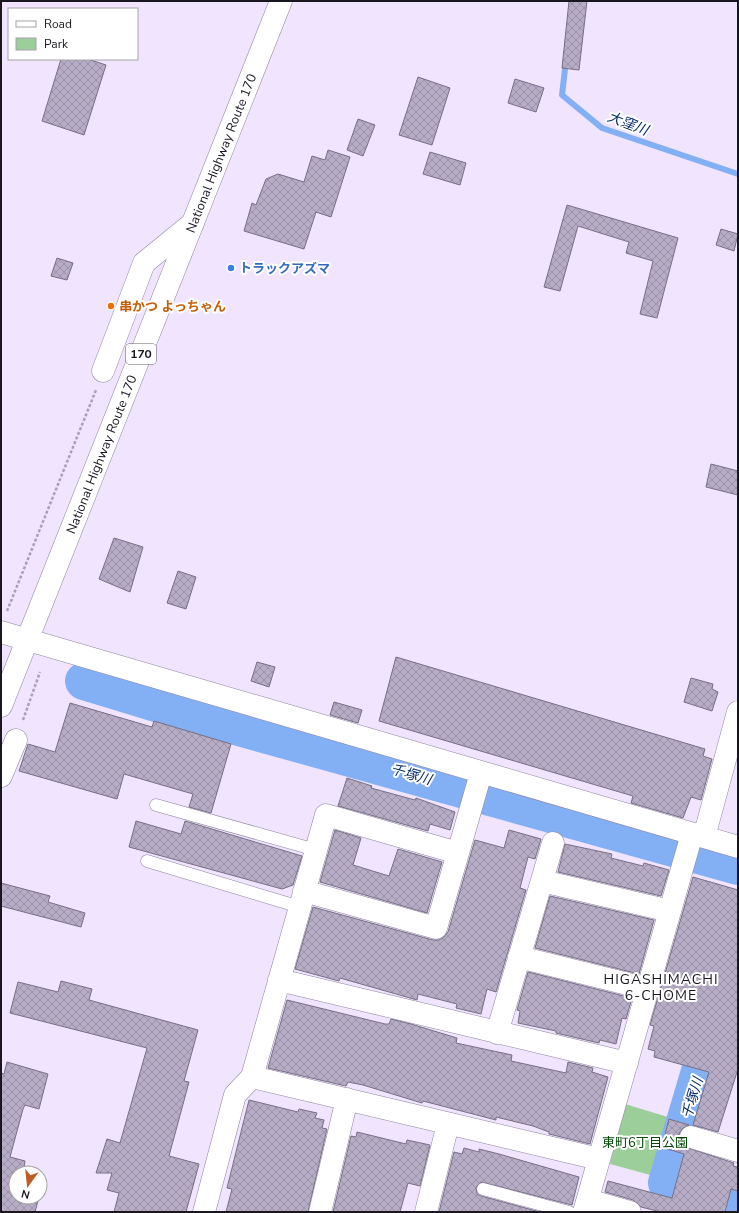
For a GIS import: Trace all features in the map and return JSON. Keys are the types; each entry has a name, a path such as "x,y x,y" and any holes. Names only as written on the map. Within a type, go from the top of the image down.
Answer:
{"main road":[{"name":"National Highway Route 170","path":"1,706 281,1"},
{"path":"103,371 144,263 193,224"},
{"path":"3,624 28,639 477,786 692,844 738,847"},
{"path":"630,1212 586,1206 670,911 738,712"},
{"path":"1,776 16,740"},
{"path":"302,899 436,928 477,786"},
{"path":"204,1212 235,1095 252,1077 326,815 458,853"},
{"path":"497,1033 553,843"},
{"path":"542,881 670,911"},
{"path":"519,957 648,989"},
{"path":"279,980 626,1063"},
{"path":"252,1077 599,1159"},
{"path":"320,1212 347,1099"},
{"path":"426,1212 448,1124"},
{"path":"691,1137 737,1147"}],"lane":[{"path":"156,805 316,850"},
{"path":"147,861 302,899"},
{"path":"483,1189 569,1212"}],"path":[{"path":"3,624 103,371"},
{"path":"16,740 41,670"}],"green space":[{"name":"東町6丁目公園","path":"625,1104 681,1121 665,1179 610,1164"}],"building":[{"path":"569,1 587,1 579,70 562,68"},
{"path":"61,60 91,60 106,65 84,135 42,121"},
{"path":"418,77 450,88 432,145 399,135"},
{"path":"515,79 544,88 536,112 508,103"},
{"path":"358,119 375,125 363,156 347,150"},
{"path":"328,150 350,157 331,217 316,212 304,249 244,231 252,203 256,205 266,179 278,174 304,182 312,156 325,160"},
{"path":"430,152 466,163 460,185 423,174"},
{"path":"567,205 678,238 657,318 640,314 653,261 626,253 629,242 578,226 560,291 544,287"},
{"path":"721,229 738,234 734,251 716,245"},
{"path":"57,258 73,263 67,280 51,276"},
{"path":"711,464 738,471 738,495 706,487"},
{"path":"114,538 143,547 130,592 99,579"},
{"path":"178,571 196,577 186,609 167,603"},
{"path":"396,657 705,749 703,756 712,759 701,800 691,797 683,818 631,803 633,796 379,721"},
{"path":"257,662 275,667 269,687 251,681"},
{"path":"691,678 713,684 712,689 718,692 712,711 684,702"},
{"path":"334,702 362,710 358,723 330,715"},
{"path":"70,703 152,727 154,721 231,744 211,813 189,807 193,794 124,774 117,799 19,771 28,744 55,752"},
{"path":"347,778 372,786 371,788 415,800 416,798 455,812 450,830 430,824 428,831 338,806"},
{"path":"136,821 181,834 185,821 302,856 293,885 282,889 129,847"},
{"path":"335,830 361,838 353,865 389,876 398,849 442,862 427,913 320,882"},
{"path":"509,830 541,839 535,859 528,857 520,888 526,890 496,992 487,989 481,1014 456,1008 457,1004 418,994 417,1000 340,978 339,981 295,969 313,907 433,940 439,940 444,937 448,932 475,840 504,848"},
{"path":"565,844 612,854 611,858 643,866 644,863 669,870 661,896 558,872"},
{"path":"693,877 738,890 738,1069 718,1132 693,1125 709,1072 654,1057 655,1051 648,1049 654,1026 650,1025"},
{"path":"1,883 50,896 48,902 85,913 81,927 1,906"},
{"path":"550,896 654,920 639,974 535,948"},
{"path":"528,972 632,998 626,1019 622,1018 616,1044 600,1040 599,1043 556,1033 556,1031 518,1023 520,1011 517,1010"},
{"path":"61,981 92,989 89,1000 198,1030 184,1081 189,1082 169,1156 199,1164 186,1212 114,1212 119,1193 107,1190 112,1173 96,1173 107,1139 120,1143 147,1048 10,1013 18,982 58,992"},
{"path":"287,1000 385,1024 389,1024 391,1019 411,1024 457,1038 456,1043 512,1055 511,1061 566,1073 568,1062 593,1068 592,1072 608,1077 590,1144 549,1134 549,1132 533,1126 496,1117 496,1120 423,1101 422,1103 363,1085 348,1082 346,1086 268,1068"},
{"path":"7,1062 48,1074 39,1109 25,1105 23,1109 10,1157 25,1161 24,1165 8,1165 8,1205 37,1205 35,1212 1,1212 1,1073 4,1074"},
{"path":"249,1100 298,1112 299,1109 317,1113 315,1118 324,1120 322,1128 327,1129 308,1212 226,1212 232,1189 227,1188"},
{"path":"669,1119 689,1125 683,1128 679,1133 679,1140 682,1146 734,1163 733,1166 738,1167 738,1191 731,1189 725,1212 661,1212 641,1207 633,1200 605,1192 608,1181 672,1198 684,1154 662,1147"},
{"path":"357,1132 406,1144 407,1140 430,1145 420,1186 408,1183 400,1212 333,1212 351,1136 356,1137"},
{"path":"464,1148 479,1152 479,1149 499,1154 579,1177 572,1205 481,1182 476,1187 477,1194 540,1212 439,1212 454,1152 462,1154"}],"waterway":[{"name":"大窪川","path":"566,60 562,95 602,128 738,174"},
{"name":"千塚川","path":"84,681 196,715 738,866"},
{"name":"千塚川","path":"738,943 667,1183 738,1202"}],"place":[{"name":"トラックアズマ","path":"231,268"},
{"name":"串かつ よっちゃん","path":"111,306"}],"district":[{"name":"HIGASHIMACHI 6-CHOME","path":"661,988"}]}
